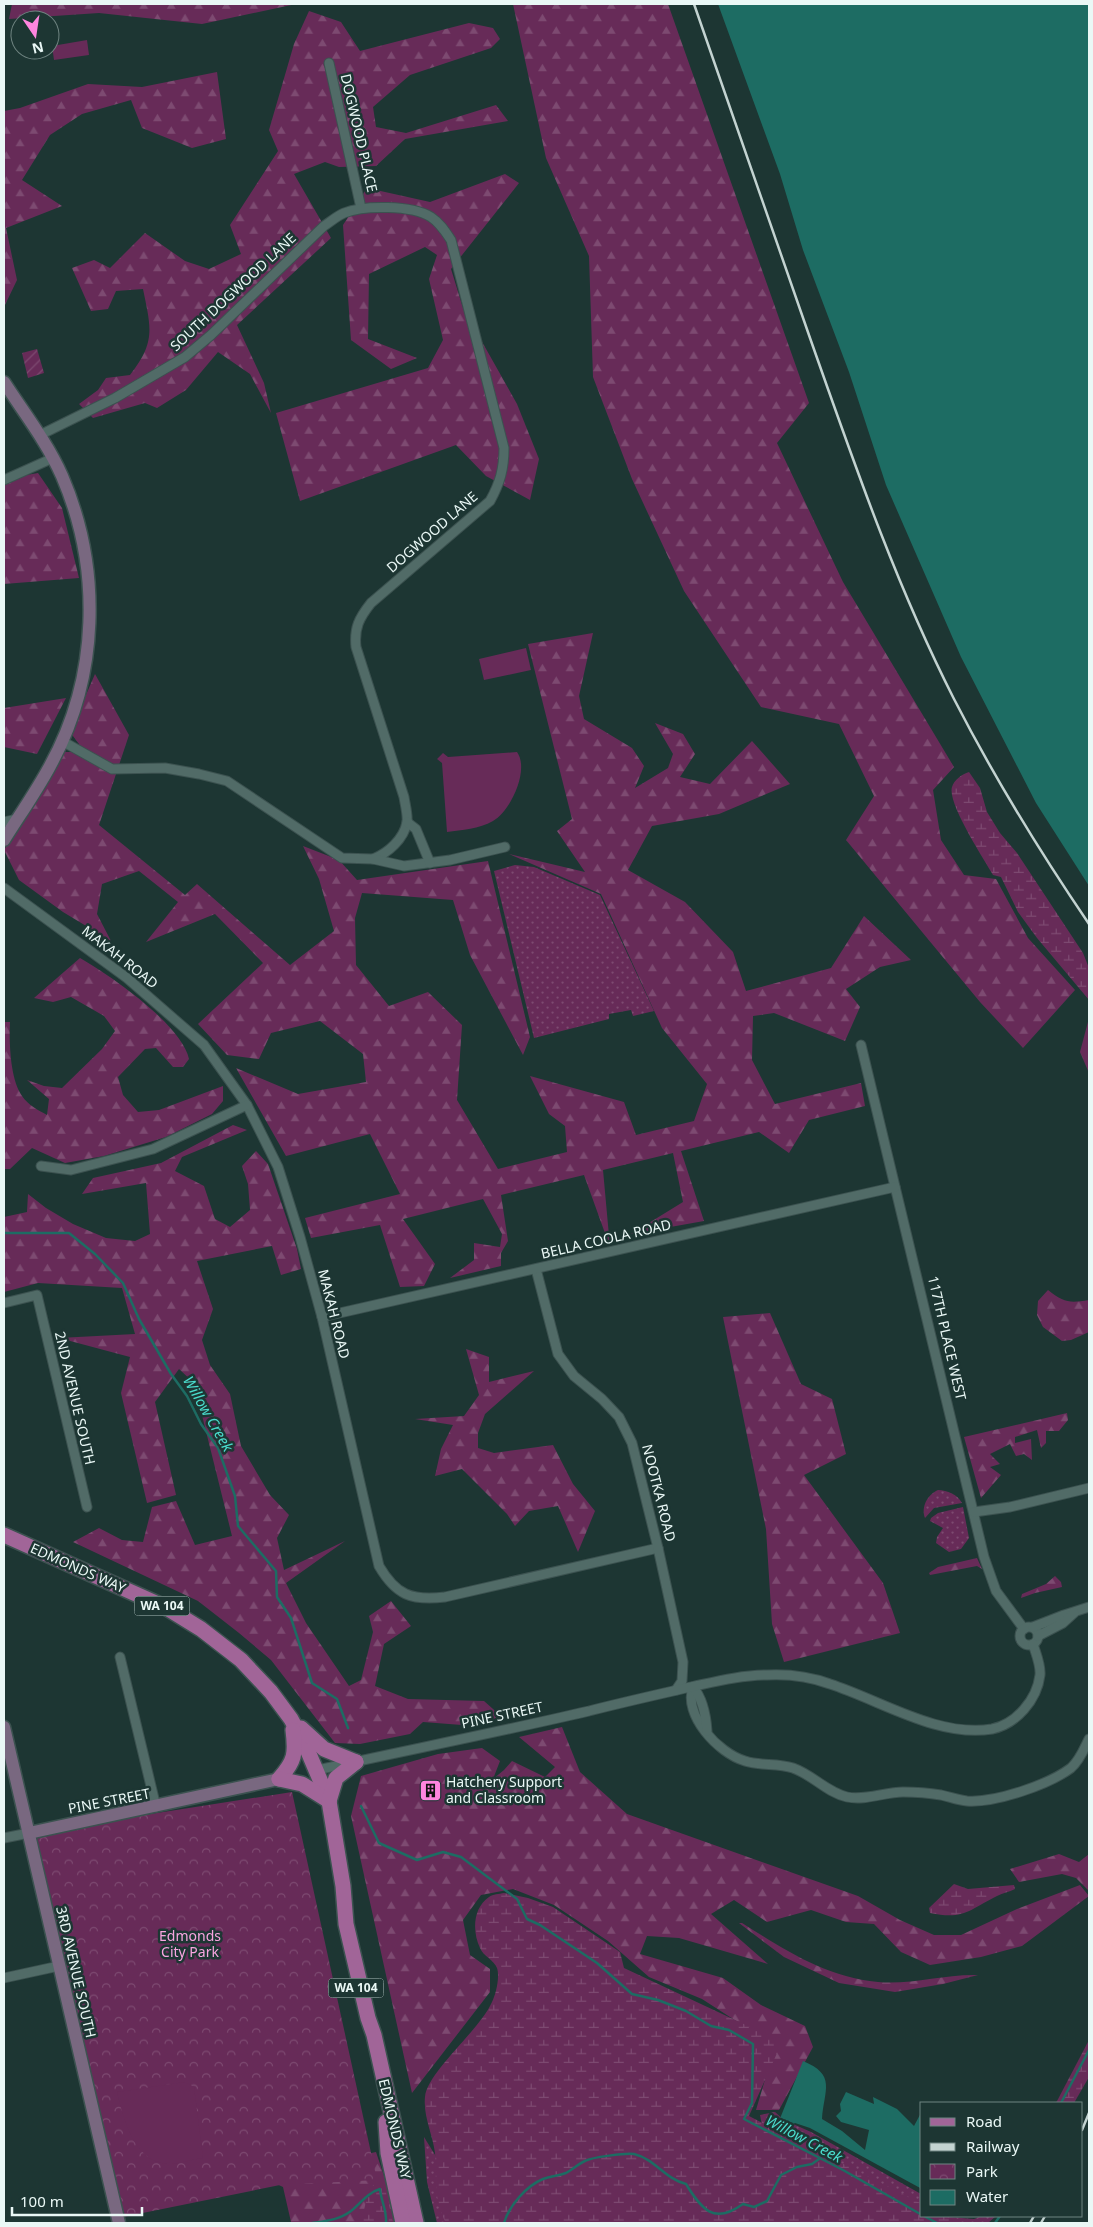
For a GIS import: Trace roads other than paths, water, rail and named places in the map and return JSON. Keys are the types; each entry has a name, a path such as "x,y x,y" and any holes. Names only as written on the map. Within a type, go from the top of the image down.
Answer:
{"main road":[{"name":"EDMONDS WAY","path":"4,1535 167,1608 201,1629 241,1660 272,1692 291,1719 317,1770 329,1800 343,1886 353,1909 375,2014 374,2034 416,2223"},
{"path":"291,1719 324,1749 356,1762 336,1778 329,1800 302,1784 279,1780 293,1760 295,1748 291,1719"},
{"name":"WA 104","path":"332,1822 332,1880 410,2223"},
{"name":"WA 104","path":"386,2120 388,2153 403,2223"}],"street":[{"name":"DOGWOOD PLACE","path":"329,63 361,208"},
{"name":"SOUTH DOGWOOD LANE","path":"40,435 115,398 185,357 211,335 324,226 343,213 361,208"},
{"name":"DOGWOOD LANE","path":"361,208 417,210 444,228 451,240 504,448 504,466 500,483 490,501 371,603 358,620 354,635 356,647 404,797 407,822"},
{"path":"4,382 40,435 53,458 71,500 85,554 90,634 88,660 77,703 62,741 50,766 4,840"},
{"path":"4,480 53,458"},
{"path":"62,741 112,768 165,768 227,781 342,858 373,859 404,866 430,863 505,847"},
{"path":"4,822 17,819"},
{"path":"373,859 387,854 398,840 407,822 416,829 430,863"},
{"name":"MAKAH ROAD","path":"4,888 127,978 204,1045 247,1105 278,1167 300,1237 322,1316 379,1566 395,1589 409,1596 445,1597 658,1548"},
{"name":"117TH PLACE WEST","path":"861,1045 984,1557 996,1591 1028,1628"},
{"path":"41,1166 71,1170 153,1149 247,1105"},
{"name":"BELLA COOLA ROAD","path":"322,1316 895,1187"},
{"name":"NOOTKA ROAD","path":"536,1269 558,1354 574,1376 602,1398 619,1417 632,1443 658,1548 683,1662 682,1681 676,1690"},
{"name":"2ND AVENUE SOUTH","path":"4,1304 37,1295 86,1507"},
{"path":"974,1512 1010,1507 1089,1488"},
{"path":"1074,1612 1063,1623 1036,1640 1027,1644 1022,1641 1021,1633 1028,1628 1064,1615 1089,1607"},
{"path":"1028,1628 1037,1631 1036,1640"},
{"name":"PINE STREET","path":"317,1770 495,1732 676,1690 728,1679 757,1676 794,1676 829,1683 924,1720 951,1728 993,1729 1010,1722 1024,1711 1036,1691 1040,1675 1036,1640"},
{"path":"120,1657 156,1807"},
{"path":"693,1687 700,1697 707,1732 722,1749 744,1761 782,1765 802,1771 833,1792 848,1797 919,1792 966,1801 982,1802 1020,1791 1058,1776 1072,1767 1078,1760 1089,1739"},
{"name":"3RD AVENUE SOUTH","path":"4,1727 119,2223"},
{"name":"PINE STREET","path":"4,1838 279,1780"},
{"path":"4,1978 59,1966"}],"water":[{"path":"718,4 1089,4 1089,886 1036,803 961,657 886,485 849,372 803,250 780,174"},
{"path":"803,2061 821,2072 826,2084 822,2119 842,2131 865,2150 869,2130 841,2122 836,2116 841,2111 840,2104 846,2092 874,2104 873,2097 897,2109 914,2126 920,2115 920,2188 810,2128 795,2123 788,2127 779,2121"}],"waterway":[{"name":"Willow Creek","path":"4,1233 69,1233 95,1254 123,1283 139,1319 171,1374 187,1396 201,1424 218,1448 235,1496 238,1526 276,1571 277,1597 291,1618 312,1683 337,1699 348,1728"},
{"path":"361,1806 379,1843 417,1860 443,1852 461,1857 517,1899 527,1919 540,1925 597,1963 632,1994 658,2000 686,2011 711,2026 729,2030 753,2044 752,2103 744,2119 843,2170 920,2214"},
{"name":"Willow Creek","path":"1062,2102 1089,2050"},
{"path":"504,2223 514,2203 530,2186 543,2179 566,2173 582,2162 594,2158 634,2154 648,2160 672,2178 686,2184 703,2207 716,2214 733,2210 743,2204 754,2207 767,2201 781,2175 797,2167 812,2164 819,2159"},
{"path":"312,2223 332,2220 342,2216 380,2189 386,2214 386,2223"},
{"name":"Willow Creek","path":"926,2217 937,2223"},
{"name":"Willow Creek","path":"995,2223 999,2217"}],"railway":[{"path":"694,4 842,430 876,521 913,611 954,699 985,757 1035,842 1089,924"},
{"path":"1083,2128 1089,2113"},
{"path":"1030,2223 1033,2217"},
{"path":"1041,2223 1044,2217"}],"place":[{"name":"Hatchery Support and Classroom","path":"430,1790"}],"park label":[{"name":"Edmonds City Park","path":"190,1944"}]}
